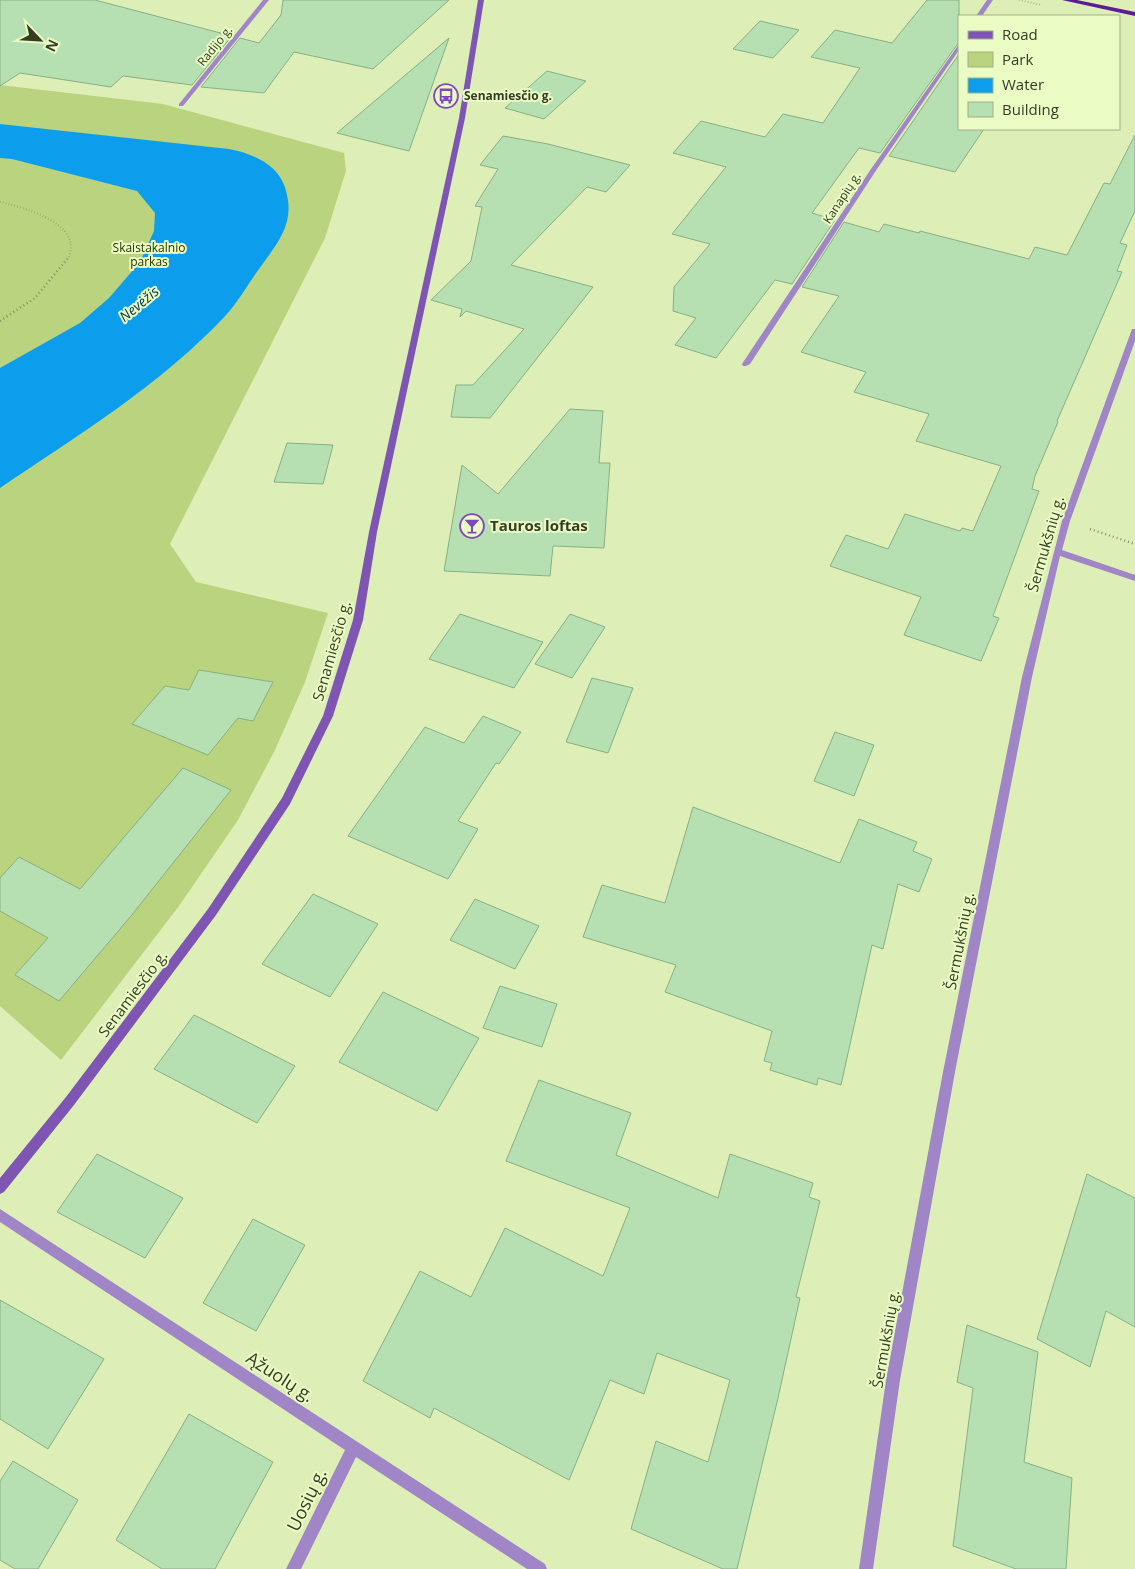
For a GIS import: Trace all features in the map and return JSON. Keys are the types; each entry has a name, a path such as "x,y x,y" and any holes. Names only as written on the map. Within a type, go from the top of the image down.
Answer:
{"highway":[{"path":"1066,0 1135,14"}],"main road":[{"name":"Senamiesčio g.","path":"0,1188 70,1101 212,912 286,801 328,716 358,620 373,532 462,118 482,0"}],"street":[{"name":"Radijo g.","path":"181,105 266,0"},
{"path":"980,15 990,0"},
{"name":"Kanapių g.","path":"746,364 874,169 958,47"},
{"name":"Šermukšnių g.","path":"866,1569 894,1380 949,1072 1027,677 1066,521 1135,331"},
{"path":"1057,552 1135,578"},
{"name":"Ąžuolų g.","path":"0,1216 540,1569"},
{"name":"Uosių g.","path":"293,1569 354,1447"}],"path":[{"path":"0,202 22,206 42,214 62,228 69,238 71,250 65,264 43,292 24,309 0,321"},
{"path":"1066,521 1135,544"}],"green space":[{"name":"Skaistakalnio parkas","path":"0,85 163,104 344,153 346,171 325,238 170,544 196,582 328,613 305,682 275,750 238,820 179,906 61,1060 0,1006"}],"water":[{"name":"Nevėžis","path":"0,124 239,151 257,158 273,169 284,185 289,206 286,226 277,243 239,299 201,340 146,387 118,408 0,488 0,368 80,323 109,298 140,262 154,231 155,213 137,191 12,159 0,158"}],"building":[{"path":"0,0 95,0 232,36 192,85 123,76 111,87 20,73 0,86"},
{"path":"283,0 449,0 373,69 294,52 264,93 201,87 240,38 259,43 281,15"},
{"path":"927,0 959,0 958,43 880,153 859,148 812,213 835,220 792,284 775,280 716,358 675,345 696,318 673,311 674,287 710,244 672,234 726,167 673,153 701,121 765,137 783,114 823,123 860,68 811,57 835,30 892,43"},
{"path":"760,21 799,30 773,58 733,49"},
{"path":"449,38 409,151 337,133"},
{"path":"958,55 958,130 983,130 955,172 889,156"},
{"path":"547,71 586,81 544,119 505,108"},
{"path":"1135,135 1135,211 1120,243 1127,245 1117,271 1122,272 1035,476 1032,489 1039,491 993,616 999,618 981,661 904,635 921,597 830,566 846,535 888,549 905,514 960,531 962,528 973,531 1001,466 916,441 929,414 854,392 866,372 801,352 839,296 802,287 844,222 879,232 884,224 919,233 920,231 1029,259 1035,247 1067,255 1104,183 1110,184"},
{"path":"503,136 548,144 630,165 606,192 587,187 511,265 593,287 490,418 451,417 456,385 473,385 524,329 466,311 460,317 462,309 431,300 471,261 482,207 475,206 498,169 480,165"},
{"path":"570,409 603,411 599,463 610,463 604,548 553,546 550,576 444,571 462,465 498,494"},
{"path":"287,443 333,445 323,484 274,482"},
{"path":"460,614 543,642 514,688 429,659"},
{"path":"570,614 605,627 572,678 535,664"},
{"path":"199,670 273,682 253,721 238,718 208,755 132,724 165,686 189,690"},
{"path":"592,678 633,688 608,753 566,742"},
{"path":"483,716 521,732 499,764 496,763 458,821 478,829 448,879 348,836 425,727 464,743"},
{"path":"835,732 874,745 854,796 814,781"},
{"path":"183,768 231,790 131,916 59,1001 15,975 48,938 0,911 0,878 19,857 80,889"},
{"path":"693,807 840,863 859,819 917,842 913,851 932,859 919,892 898,884 883,949 872,945 841,1085 818,1078 817,1085 770,1070 772,1063 764,1061 772,1031 665,992 676,965 583,937 602,885 665,903"},
{"path":"313,894 378,924 330,997 262,964"},
{"path":"475,899 539,926 515,969 450,940"},
{"path":"500,986 557,1004 542,1047 483,1028"},
{"path":"383,992 479,1038 437,1111 339,1062"},
{"path":"194,1015 295,1066 257,1123 154,1069"},
{"path":"539,1080 631,1113 616,1155 718,1198 730,1154 813,1183 809,1197 820,1201 796,1297 800,1298 778,1398 737,1569 723,1569 631,1529 656,1441 708,1462 730,1380 657,1353 644,1394 610,1380 569,1480 434,1408 430,1418 363,1381 420,1271 471,1297 505,1228 603,1276 630,1208 506,1161"},
{"path":"97,1154 183,1198 145,1258 57,1212"},
{"path":"1087,1174 1135,1198 1135,1327 1106,1311 1090,1367 1037,1339"},
{"path":"253,1219 305,1245 256,1331 203,1303"},
{"path":"0,1300 104,1359 48,1449 0,1419"},
{"path":"967,1325 1038,1352 1024,1462 1072,1478 1066,1569 1016,1569 953,1546 973,1388 957,1382"},
{"path":"189,1414 273,1462 215,1569 162,1569 116,1540"},
{"path":"13,1461 78,1500 38,1569 15,1569 0,1560 0,1481"}],"place":[{"name":"Senamiesčio g.","path":"446,96"},
{"name":"Tauros loftas","path":"472,526"}]}
